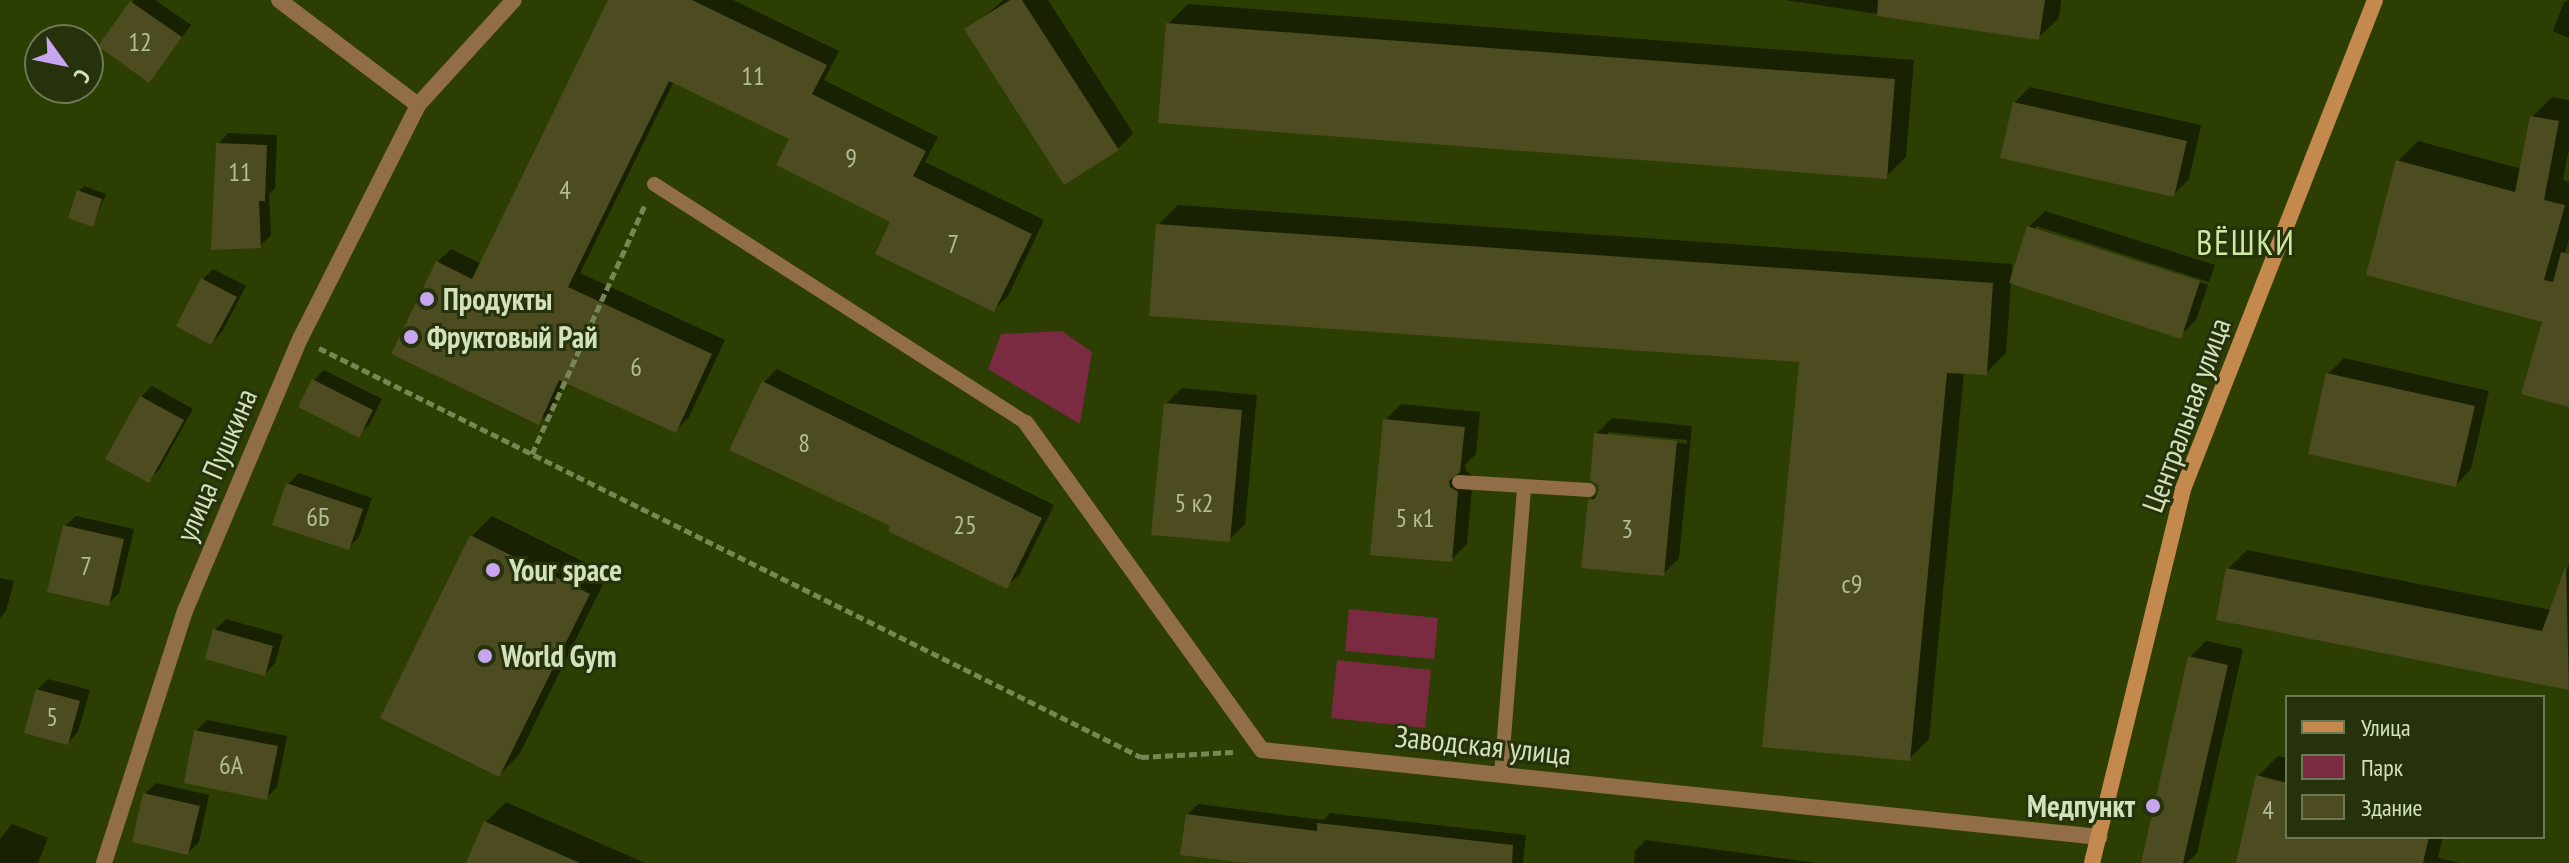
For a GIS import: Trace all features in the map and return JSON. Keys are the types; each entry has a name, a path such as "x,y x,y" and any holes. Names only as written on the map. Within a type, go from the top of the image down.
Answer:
{"street":[{"path":"279,0 418,105"},
{"name":"улица Пушкина","path":"104,863 185,611 300,339 418,105 514,0"},
{"name":"Центральная улица","path":"2092,863 2183,489 2375,0"},
{"path":"1026,423 1262,750"},
{"name":"Заводская улица","path":"1262,750 2099,837"}],"lane":[{"path":"654,184 1026,423"},
{"path":"1459,482 1589,490"},
{"path":"1501,775 1524,486"}],"path":[{"path":"532,454 654,184"},
{"path":"300,339 1141,757 1262,750"}],"green space":[{"path":"1062,331 1092,352 1080,424 988,369 1001,334"},
{"path":"1349,609 1438,618 1434,659 1345,651"},
{"path":"1337,660 1431,670 1425,728 1331,718"}],"building":[{"path":"608,0 692,0 827,65 812,94 926,151 913,176 1032,234 994,312 875,254 890,222 776,165 789,139 669,81 568,287 712,354 676,433 559,380 539,425 391,354 436,261 472,279"},
{"path":"1010,0 1022,0 1119,150 1064,185 964,29"},
{"path":"1878,0 2045,0 2039,40 1877,16"},
{"path":"130,1 182,37 149,83 104,50 104,38"},
{"path":"1166,23 1895,79 1887,179 1158,123"},
{"path":"2013,102 2187,141 2174,197 2000,158"},
{"path":"2530,116 2559,121 2544,200 2565,205 2544,280 2553,282 2561,252 2569,254 2569,407 2521,394 2542,322 2366,275 2396,160 2515,192"},
{"path":"216,143 267,145 265,201 259,201 261,248 211,250"},
{"path":"77,190 102,199 93,227 68,218"},
{"path":"1156,224 1993,283 1987,375 1947,373 1910,761 1762,747 1799,362 1149,316"},
{"path":"2027,226 2200,281 2181,339 2009,283"},
{"path":"201,278 237,297 211,345 176,326"},
{"path":"2326,373 2475,406 2456,487 2308,454"},
{"path":"312,379 373,410 359,438 298,407"},
{"path":"762,381 1042,518 1007,589 888,531 890,526 729,450"},
{"path":"140,396 184,420 149,483 105,459"},
{"path":"1164,403 1242,410 1230,542 1151,535"},
{"path":"1383,419 1465,427 1460,472 1449,481 1450,487 1458,492 1452,562 1370,555"},
{"path":"1594,433 1677,441 1664,576 1581,568 1588,500 1594,499 1599,491 1598,485 1590,480"},
{"path":"286,483 363,509 349,550 272,525"},
{"path":"63,525 124,539 109,606 47,592"},
{"name":"World Gym","path":"470,535 590,594 499,777 380,718"},
{"path":"2566,565 2569,690 2216,620 2226,568 2542,631"},
{"path":"213,629 273,646 265,676 205,659"},
{"path":"2188,656 2228,665 2183,863 2141,863"},
{"path":"36,689 80,701 68,745 24,733"},
{"path":"194,730 278,746 267,800 184,783"},
{"path":"2256,775 2285,782 2285,839 2429,839 2423,863 2236,863"},
{"path":"143,793 200,806 188,855 132,842"},
{"path":"1186,814 1317,831 1317,823 1513,845 1512,863 1247,863 1180,855"},
{"path":"484,821 580,863 466,863"}],"place":[{"name":"Продукты","path":"427,299"},
{"name":"Фруктовый Рай","path":"411,337"},
{"name":"Your space","path":"493,570"},
{"name":"World Gym","path":"485,656"},
{"name":"Медпункт","path":"2153,806"}],"district":[{"name":"ВЁШКИ","path":"2246,243"}]}
